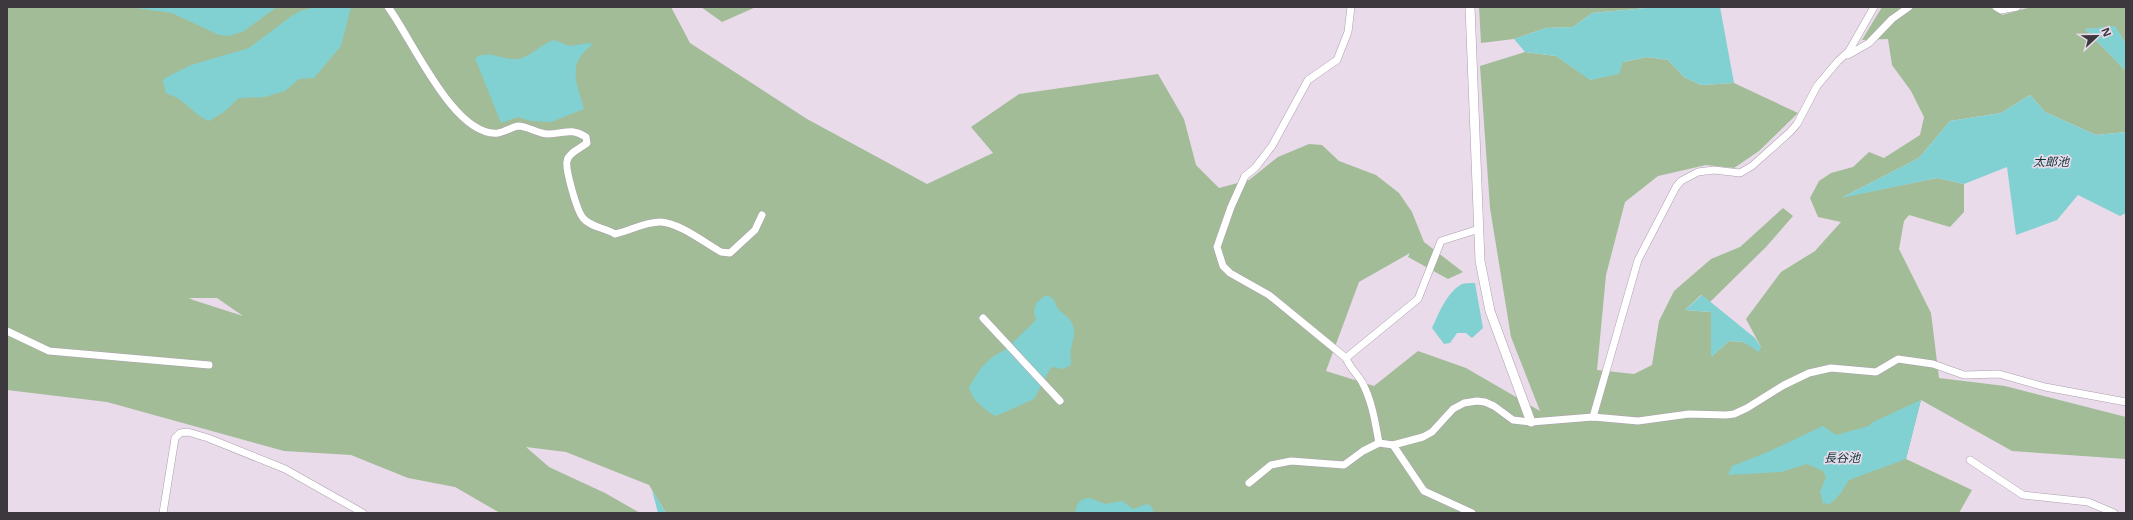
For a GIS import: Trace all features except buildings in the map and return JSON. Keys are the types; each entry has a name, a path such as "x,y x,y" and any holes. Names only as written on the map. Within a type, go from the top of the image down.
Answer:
{"street":[{"path":"388,7 448,102 465,120 482,130 497,133 519,126 548,134 563,131 577,132 586,137 587,143 571,154 567,160 567,173 578,210 583,218 615,234 631,228 653,223 671,223 721,252 730,253 755,230 762,215"},
{"path":"1351,7 1348,32 1337,60 1308,80 1272,146 1255,168 1245,176 1231,207 1217,247 1224,266 1230,273 1269,295 1346,358 1350,368 1361,381 1373,407 1379,442"},
{"path":"1470,7 1480,261 1490,312 1531,422"},
{"path":"1593,417 1638,260 1676,186 1681,181 1698,172 1714,170 1740,174 1752,166 1793,128 1817,86 1838,61 1849,52 1874,7"},
{"path":"1838,61 1869,43 1892,19 1909,7"},
{"path":"1996,7 2001,10 2017,7"},
{"path":"1346,358 1418,299 1441,241 1479,229"},
{"path":"983,318 1060,401"},
{"path":"7,331 49,351 210,365"},
{"path":"1249,482 1271,465 1291,461 1344,465 1363,451 1379,442 1393,445 1423,437 1432,432 1452,409 1464,403 1477,401 1485,402 1494,406 1513,420 1531,422 1593,417 1638,421 1689,414 1734,414 1809,373 1831,368 1876,372 1898,359 1933,364 1964,375 2000,374 2045,387 2126,402"},
{"path":"163,513 175,438 180,433 188,432 208,438 285,469 363,513"},
{"path":"1393,445 1424,491 1472,513"},
{"path":"1970,460 2023,495 2088,502 2114,513"}],"shaded area":[{"path":"7,7 671,7 690,43 807,119 927,184 993,153 971,127 1019,94 1158,74 1184,119 1196,165 1219,188 1249,180 1278,157 1309,144 1322,145 1339,161 1376,175 1399,193 1412,212 1424,242 1463,272 1448,279 1408,257 1410,253 1359,282 1326,371 1374,386 1418,351 1466,368 1540,411 1511,337 1490,208 1480,66 1525,52 1556,56 1591,80 1623,62 1647,57 1668,60 1684,77 1701,85 1734,83 1798,113 1759,151 1734,168 1706,165 1658,176 1625,202 1606,275 1597,370 1634,374 1652,365 1659,321 1674,291 1711,259 1740,247 1783,208 1793,216 1766,247 1710,302 1701,295 1685,310 1711,312 1712,356 1729,341 1743,342 1761,347 1746,319 1781,272 1815,251 1841,222 1818,217 1810,198 1819,181 1831,173 1853,167 1869,152 1884,158 1920,135 1924,117 1911,91 1892,65 1888,39 1862,40 1882,7 2000,7 2002,15 2031,7 2126,7 2126,44 2115,27 2085,29 2126,71 2126,132 2096,135 2045,112 2030,95 2001,113 1950,121 1919,158 1843,197 1937,178 1964,184 1964,212 1950,227 1909,215 1904,221 1899,249 1931,313 1939,378 2005,386 2126,417 2126,459 2012,451 1921,400 1906,459 1972,490 1959,513 666,513 649,485 566,452 526,447 549,467 605,493 640,513 500,513 455,487 408,478 351,455 284,451 107,402 7,390","holes":["189,298 217,298 243,316"]},
{"path":"701,7 756,7 722,22"},
{"path":"1479,7 1657,7 1592,13 1573,27 1546,28 1514,39 1481,43"}],"water":[{"path":"128,7 277,7 244,31 229,36 219,35 172,13"},
{"path":"318,7 351,7 341,46 314,78 299,79 285,91 265,97 239,98 224,112 209,121 198,115 179,99 166,93 163,81 165,78 191,65 249,48 293,15 303,10"},
{"path":"1657,7 1720,7 1734,83 1701,85 1684,77 1668,60 1647,57 1623,62 1619,74 1590,80 1556,56 1525,52 1514,39 1546,28 1573,27 1592,13"},
{"path":"2115,26 2126,44 2126,71 2085,29"},
{"path":"554,40 570,46 590,43 592,45 584,52 576,67 577,83 584,109 551,122 531,121 518,117 501,123 475,58 491,55 512,59 523,58 544,44"},
{"name":"太郎池","path":"2030,95 2045,112 2096,135 2126,132 2126,213 2120,216 2078,195 2057,220 2016,235 2007,167 1964,184 1937,178 1841,198 1919,158 1950,121 2001,113"},
{"path":"1475,283 1483,328 1472,338 1466,333 1457,333 1450,343 1444,344 1432,328 1441,310 1452,292 1462,284"},
{"path":"1702,295 1755,338 1761,347 1759,352 1743,342 1729,341 1711,357 1711,312 1685,310"},
{"path":"1045,296 1053,298 1059,310 1071,321 1073,325 1074,332 1071,351 1071,365 1062,369 1053,367 1050,369 1034,399 996,416 983,408 975,400 969,387 981,368 991,358 1006,349 1033,323 1036,319 1034,312 1036,303"},
{"name":"長谷池","path":"1921,400 1906,459 1849,480 1840,494 1830,504 1823,503 1820,492 1826,477 1823,471 1807,464 1781,472 1728,475 1732,466 1768,452 1823,426 1836,435 1869,426 1873,422"},
{"path":"652,490 666,513 658,513"},
{"path":"1090,498 1105,504 1122,501 1133,509 1147,504 1151,506 1154,513 1076,513 1076,507 1079,502"}]}
